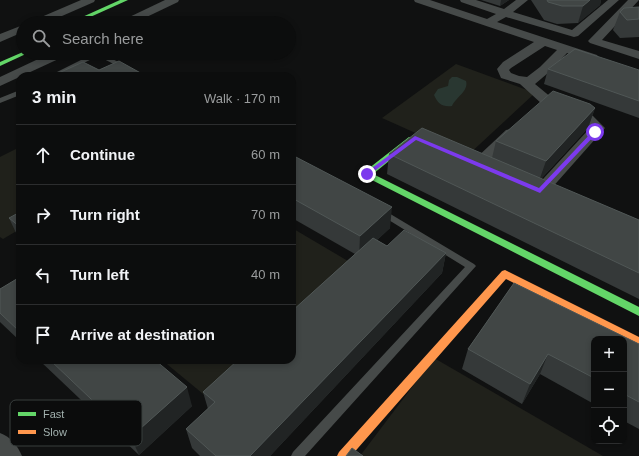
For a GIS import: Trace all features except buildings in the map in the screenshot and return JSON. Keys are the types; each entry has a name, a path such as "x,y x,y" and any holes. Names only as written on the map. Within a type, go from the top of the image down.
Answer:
{"street":[{"path":"52,16 90,0"},
{"path":"140,16 174,0"},
{"path":"419,0 601,61"},
{"path":"465,0 574,34 614,0"},
{"path":"488,24 523,0"},
{"path":"634,0 594,41 639,55"},
{"path":"92,16 128,3"},
{"path":"105,16 128,3"},
{"path":"0,38 16,31"},
{"path":"543,42 503,69 505,75 524,82 547,101 588,119 598,128 536,190 560,200"},
{"path":"0,54 16,47"},
{"path":"524,82 535,78 564,48"},
{"path":"0,64 16,57"},
{"path":"21,72 46,60"},
{"path":"0,82 16,74"},
{"path":"536,111 547,101"},
{"path":"478,164 524,122"},
{"path":"422,140 415,137 367,174 639,312"},
{"path":"343,456 505,274 639,342"},
{"path":"0,444 10,456"}],"lane":[{"path":"60,72 85,60"},
{"path":"110,60 134,72"},
{"path":"0,93 8,97"},
{"path":"0,101 16,94"},
{"path":"297,456 471,266 372,206"}],"shaded area":[{"path":"456,64 535,93 467,156 382,118"},
{"path":"452,77 457,77 466,81 466,88 452,106 446,106 439,103 434,95 438,89 448,86 449,80"},
{"path":"16,149 16,231 3,239 0,237 0,157"},
{"path":"296,230 353,264 296,316"},
{"path":"434,358 603,456 360,456"},
{"path":"167,364 245,364 208,398"}],"traffic: fast":[{"path":"88,16 125,0"},
{"path":"0,64 16,57"},
{"path":"412,139 367,174 639,312"}],"traffic: slow":[{"path":"343,456 505,274 639,342"}],"route":[{"path":"367,174 415,137 540,191 595,132"}]}
